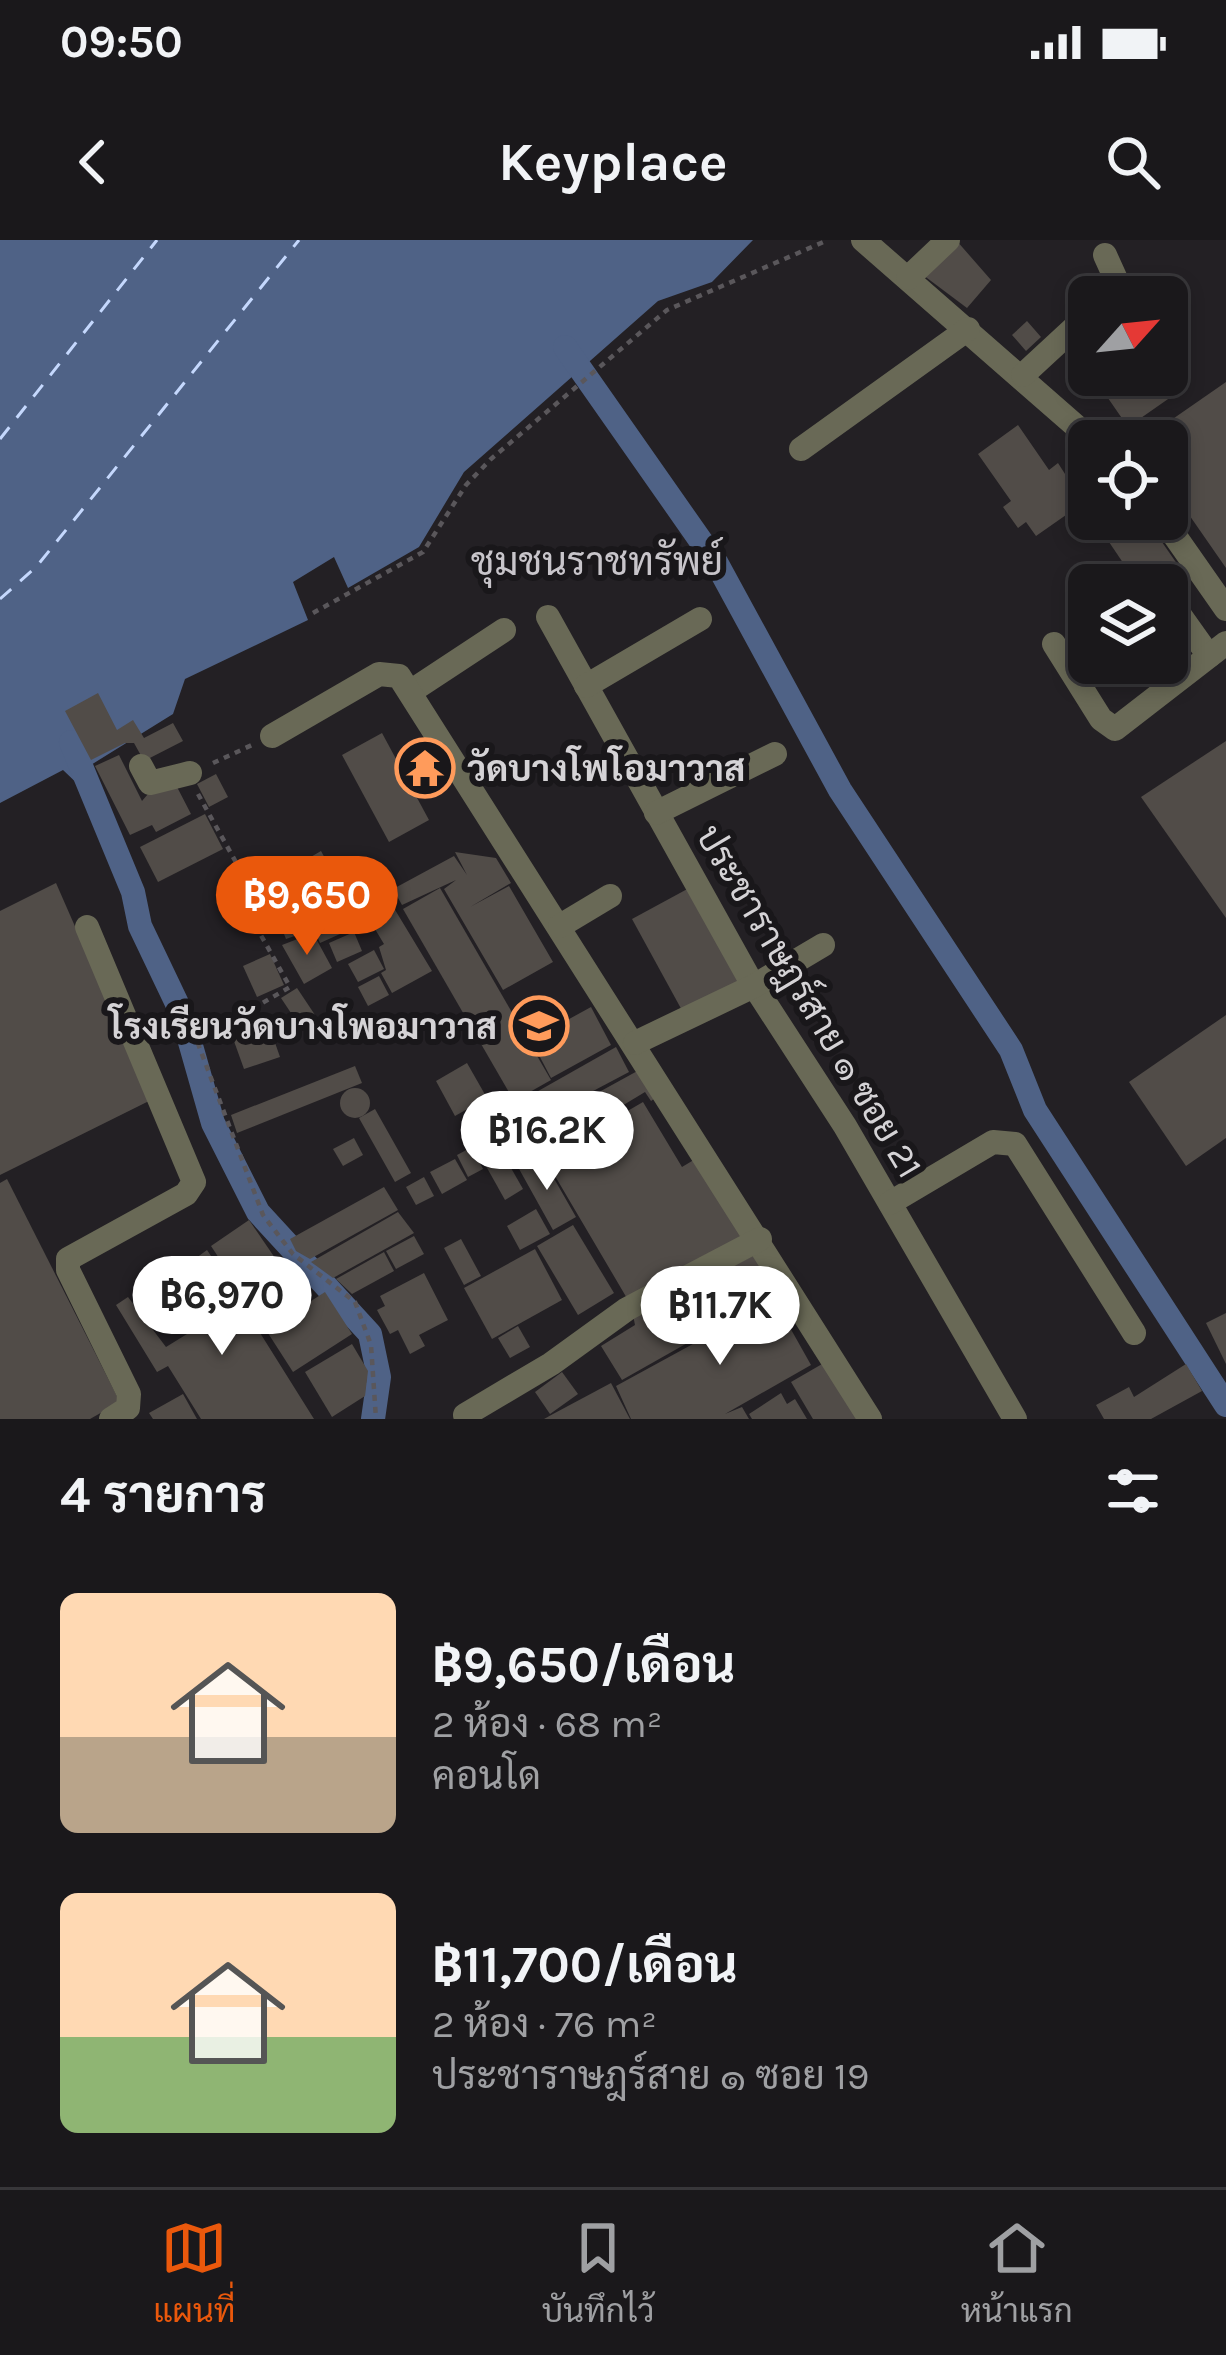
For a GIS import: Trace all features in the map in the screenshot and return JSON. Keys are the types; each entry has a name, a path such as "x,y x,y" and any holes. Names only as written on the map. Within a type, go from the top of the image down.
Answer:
{"street":[{"path":"862,240 1071,420"},
{"path":"908,278 948,240"},
{"path":"1105,255 1114,276"},
{"path":"801,449 968,329"},
{"path":"1023,375 1068,333"},
{"path":"1177,540 1226,609"},
{"name":"ประชาราษฎร์สาย ๑ ซอย 21","path":"548,617 754,986 890,1203 1015,1419"},
{"path":"586,686 700,619"},
{"path":"1054,644 1101,719 1115,729 1218,649 1188,620"},
{"path":"410,692 504,630"},
{"path":"272,736 380,674 398,676 760,1239 870,1419"},
{"path":"656,813 775,754"},
{"path":"141,766 150,783 190,773"},
{"path":"560,926 610,896"},
{"path":"87,927 194,1182 186,1194 68,1259 68,1270 129,1394 128,1408 111,1419"},
{"path":"635,1043 754,986 823,945"},
{"path":"890,1203 993,1142 1015,1144 1134,1333"},
{"path":"465,1414 551,1364 627,1310 760,1239"}],"path":[{"path":"313,613 423,552 466,485 668,310 828,240"},
{"path":"272,736 190,773 238,866 258,930 290,987 197,1041 263,1215 292,1253 355,1302 371,1345 376,1419"}],"water":[{"path":"0,240 753,240 712,282 658,301 464,472 419,547 348,588 334,557 293,582 308,620 185,679 173,714 86,768 84,790 63,770 0,803"}],"building":[{"path":"956,240 991,280 967,308 923,275"},
{"path":"1027,321 1041,337 1026,351 1012,335"},
{"path":"1226,382 1226,568 1188,513 1188,420 1171,420"},
{"path":"1107,396 1172,396 1138,420 1123,420"},
{"path":"1018,425 1049,470 1058,463 1068,479 1068,514 1036,536 1026,522 1018,528 1003,507 1011,501 978,454"},
{"path":"1108,540 1161,540 1177,564 1124,564"},
{"path":"98,693 117,730 133,720 144,738 173,723 183,741 144,761 134,743 91,760 65,711"},
{"path":"382,733 429,820 389,842 342,755"},
{"path":"1226,741 1226,918 1141,797"},
{"path":"119,755 142,801 148,794 176,785 191,814 156,832 152,825 130,835 95,766"},
{"path":"216,774 228,797 209,807 197,784"},
{"path":"205,814 223,849 158,882 140,847"},
{"path":"321,851 337,880 313,893 297,865"},
{"path":"455,852 496,858 511,883 470,907 509,886 553,962 503,990 444,889 456,880 402,905 393,889 454,856 467,875"},
{"path":"276,864 285,887 274,892 279,907 296,901 306,932 286,939 275,911 257,918 250,900 265,895 255,873"},
{"path":"377,880 432,971 392,993 381,973 386,970 379,947 384,944 352,891"},
{"path":"56,883 151,1100 0,1175 0,911"},
{"path":"691,887 743,982 684,1014 632,919"},
{"path":"440,888 551,1080 514,1101 403,909"},
{"path":"349,895 364,926 356,930 333,903"},
{"path":"319,901 340,934 320,943 304,907"},
{"path":"354,932 362,951 337,962 329,943"},
{"path":"313,933 332,968 304,984 282,945"},
{"path":"374,950 384,969 358,982 348,964"},
{"path":"270,954 284,985 257,997 243,966"},
{"path":"379,976 389,995 368,1006 358,987"},
{"path":"297,988 317,1018 301,1028 281,998"},
{"path":"591,1007 611,1045 551,1078 531,1040"},
{"path":"1226,1015 1226,1138 1186,1166 1129,1082"},
{"path":"266,1017 280,1057 244,1069 230,1030"},
{"path":"616,1047 629,1072 529,1125 517,1103"},
{"path":"467,1063 487,1098 455,1116 436,1081"},
{"path":"355,1066 362,1083 237,1133 231,1115"},
{"path":"641,1069 658,1096 651,1101 645,1092 544,1153 530,1130"},
{"path":"355,1088 366,1092 370,1103 366,1114 355,1118 344,1114 340,1103 344,1092"},
{"path":"643,1102 682,1167 697,1158 743,1236 628,1300 545,1159"},
{"path":"375,1109 411,1173 395,1182 359,1118"},
{"path":"354,1138 363,1155 343,1166 333,1149"},
{"path":"495,1140 523,1189 505,1200 477,1150"},
{"path":"472,1147 483,1169 468,1177 457,1155"},
{"path":"536,1158 539,1164 544,1161 576,1217 553,1230 518,1167"},
{"path":"455,1159 467,1180 442,1194 430,1172"},
{"path":"424,1177 434,1196 416,1205 406,1187"},
{"path":"7,1179 120,1402 90,1419 0,1419 0,1183"},
{"path":"384,1187 398,1210 310,1259 296,1251 290,1239"},
{"path":"536,1209 550,1234 520,1250 507,1226"},
{"path":"398,1212 414,1233 333,1278 311,1262"},
{"path":"249,1220 275,1258 236,1284 211,1246"},
{"path":"573,1225 614,1293 578,1315 537,1246"},
{"path":"414,1236 424,1254 396,1269 386,1251"},
{"path":"461,1239 481,1276 464,1285 444,1248"},
{"path":"535,1249 562,1300 492,1339 464,1288"},
{"path":"207,1250 240,1299 229,1306 240,1301 314,1419 201,1419 168,1366 157,1372 116,1305 128,1297 166,1347 221,1313 188,1264"},
{"path":"384,1252 394,1271 352,1294 336,1279"},
{"path":"761,1252 773,1278 712,1309 701,1290 707,1304 698,1337 622,1380 601,1346 635,1325 633,1315"},
{"path":"424,1273 448,1320 419,1335 425,1346 410,1354 398,1330 390,1334 377,1310 385,1306 380,1296"},
{"path":"754,1291 765,1306 775,1301 811,1365 725,1414 742,1407 749,1419 631,1419 616,1386 724,1327 719,1309"},
{"path":"325,1292 352,1334 293,1372 266,1330"},
{"path":"1226,1313 1226,1364 1206,1323"},
{"path":"518,1326 530,1347 510,1358 498,1338"},
{"path":"352,1344 368,1371 365,1396 332,1417 305,1372"},
{"path":"829,1360 861,1419 813,1419 791,1382"},
{"path":"1186,1364 1202,1391 1151,1419 1104,1419 1096,1405 1129,1387 1134,1397"},
{"path":"562,1372 578,1394 550,1414 535,1392"},
{"path":"611,1383 630,1419 544,1419 553,1414"},
{"path":"781,1393 787,1404 795,1399 807,1419 752,1419 749,1414"},
{"path":"183,1394 197,1419 153,1419 149,1413"}],"waterway":[{"path":"565,347 717,564 840,790 1011,1050 1035,1110 1226,1405"},
{"path":"71,742 133,892 140,926 182,1014 213,1123 258,1212 370,1334 379,1377 373,1419"}],"ferry route":[{"path":"0,439 157,240"},
{"path":"0,599 37,566 299,240"}],"place":[{"name":"วัดบางโพโอมาวาส","path":"425,768"},
{"name":"โรงเรียนวัดบางโพอมาวาส","path":"539,1026"}],"district":[{"name":"ชุมชนราชทรัพย์","path":"597,561"}]}
